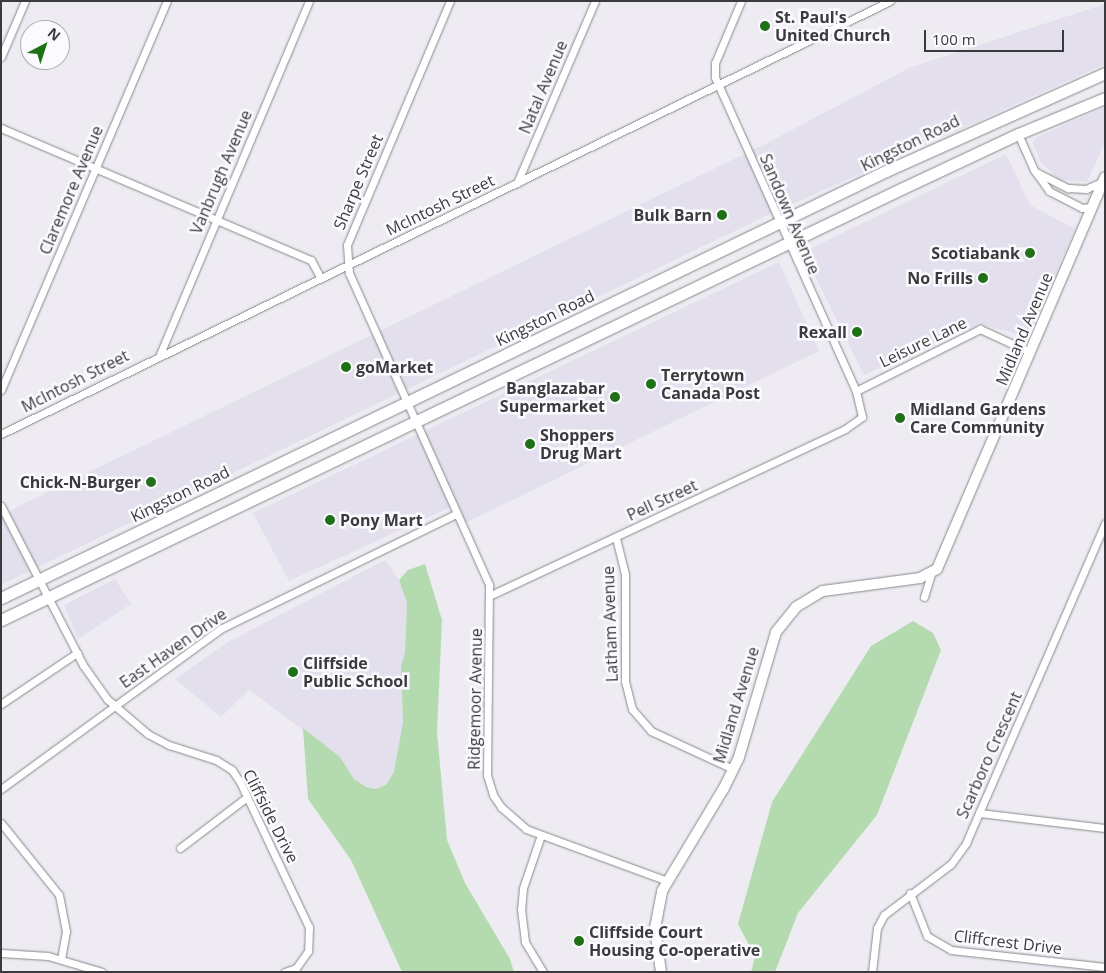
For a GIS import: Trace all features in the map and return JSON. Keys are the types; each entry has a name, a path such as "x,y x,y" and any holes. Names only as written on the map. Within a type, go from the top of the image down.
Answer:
{"main road":[{"name":"Kingston Road","path":"1,598 990,122 1105,73"},
{"path":"1,620 1018,134 1105,98"}],"street":[{"path":"1,57 25,1"},
{"name":"Claremore Avenue","path":"1,390 167,1"},
{"name":"Vanbrugh Avenue","path":"160,354 309,1"},
{"name":"Sharpe Street","path":"415,421 347,264 347,246 450,1"},
{"name":"Natal Avenue","path":"517,183 595,1"},
{"name":"Sandown Avenue","path":"740,1 715,63 718,86 856,391 862,417 844,429"},
{"name":"McIntosh Street","path":"1,434 160,354 889,2"},
{"path":"1,128 311,260 320,278"},
{"path":"1018,134 1034,170 1049,191 1082,208 1092,207"},
{"path":"1034,170 1068,188 1086,189 1104,180"},
{"name":"Midland Avenue","path":"924,597 931,574 947,545 1104,180"},
{"name":"Leisure Lane","path":"856,391 980,329 1030,352"},
{"name":"Ridgemoor Avenue","path":"415,421 456,514 486,575 491,595 489,786 501,807 514,820 541,835 667,881"},
{"name":"Pell Street","path":"491,595 616,538 844,429"},
{"path":"1,506 40,580"},
{"name":"East Haven Drive","path":"1,789 115,708 222,628 456,514"},
{"name":"Scarboro Crescent","path":"872,972 877,928 884,915 955,860 979,813 1105,523"},
{"name":"Latham Avenue","path":"616,538 625,574 625,680 632,708 651,731 733,769"},
{"name":"Midland Avenue","path":"661,972 655,928 658,904 667,881 733,769 744,740 770,646 788,615 814,596 835,588 931,574"},
{"name":"Cliffside Drive","path":"40,580 92,679 115,708 148,734 223,764 236,776 310,927 311,944 299,970 285,972"},
{"path":"1,704 77,653"},
{"path":"180,848 247,797"},
{"path":"979,813 1105,828"},
{"path":"1,823 59,894 66,931 61,959"},
{"path":"541,835 523,888 521,909 525,942 543,972"},
{"name":"Cliffcrest Drive","path":"910,893 927,936 951,950 1105,968"},
{"path":"1,953 61,959 102,972"}],"shaded area":[{"path":"1105,4 1105,64 768,215 1,585 1,518 17,507 769,142 909,68"},
{"path":"1105,107 1105,142 1087,182 1059,180 1040,161 1033,143 1037,137"},
{"path":"1006,154 1030,205 1075,229 1028,337 980,324 864,375 803,252"},
{"path":"779,262 819,351 463,524 453,506 289,581 253,513"},
{"name":"Cliffside Public School","path":"385,560 399,580 407,603 405,653 401,666 403,722 395,772 386,785 375,789 366,787 354,779 340,757 249,690 221,717 175,679 228,642"},
{"path":"115,579 131,604 78,639 64,605"}],"green space":[{"path":"425,564 442,620 437,732 447,840 465,883 510,959 514,972 402,972 351,860 308,799 303,728 340,757 354,779 366,787 375,789 386,785 394,772 403,722 401,666 405,653 407,603 399,580 408,570"},
{"path":"913,621 933,633 941,650 877,815 798,913 775,972 751,972 755,957 738,924 772,802 871,646"}],"place":[{"name":"St. Paul's United Church","path":"765,26"},
{"name":"Bulk Barn","path":"722,215"},
{"name":"Scotiabank","path":"1030,253"},
{"name":"No Frills","path":"983,278"},
{"name":"Rexall","path":"857,332"},
{"name":"goMarket","path":"346,367"},
{"name":"Terrytown Canada Post","path":"651,384"},
{"name":"Banglazabar Supermarket","path":"615,397"},
{"name":"Midland Gardens Care Community","path":"900,418"},
{"name":"Shoppers Drug Mart","path":"530,444"},
{"name":"Chick-N-Burger","path":"151,482"},
{"name":"Pony Mart","path":"330,520"},
{"name":"Cliffside Public School","path":"293,672"},
{"name":"Cliffside Court Housing Co-operative","path":"579,941"}]}
